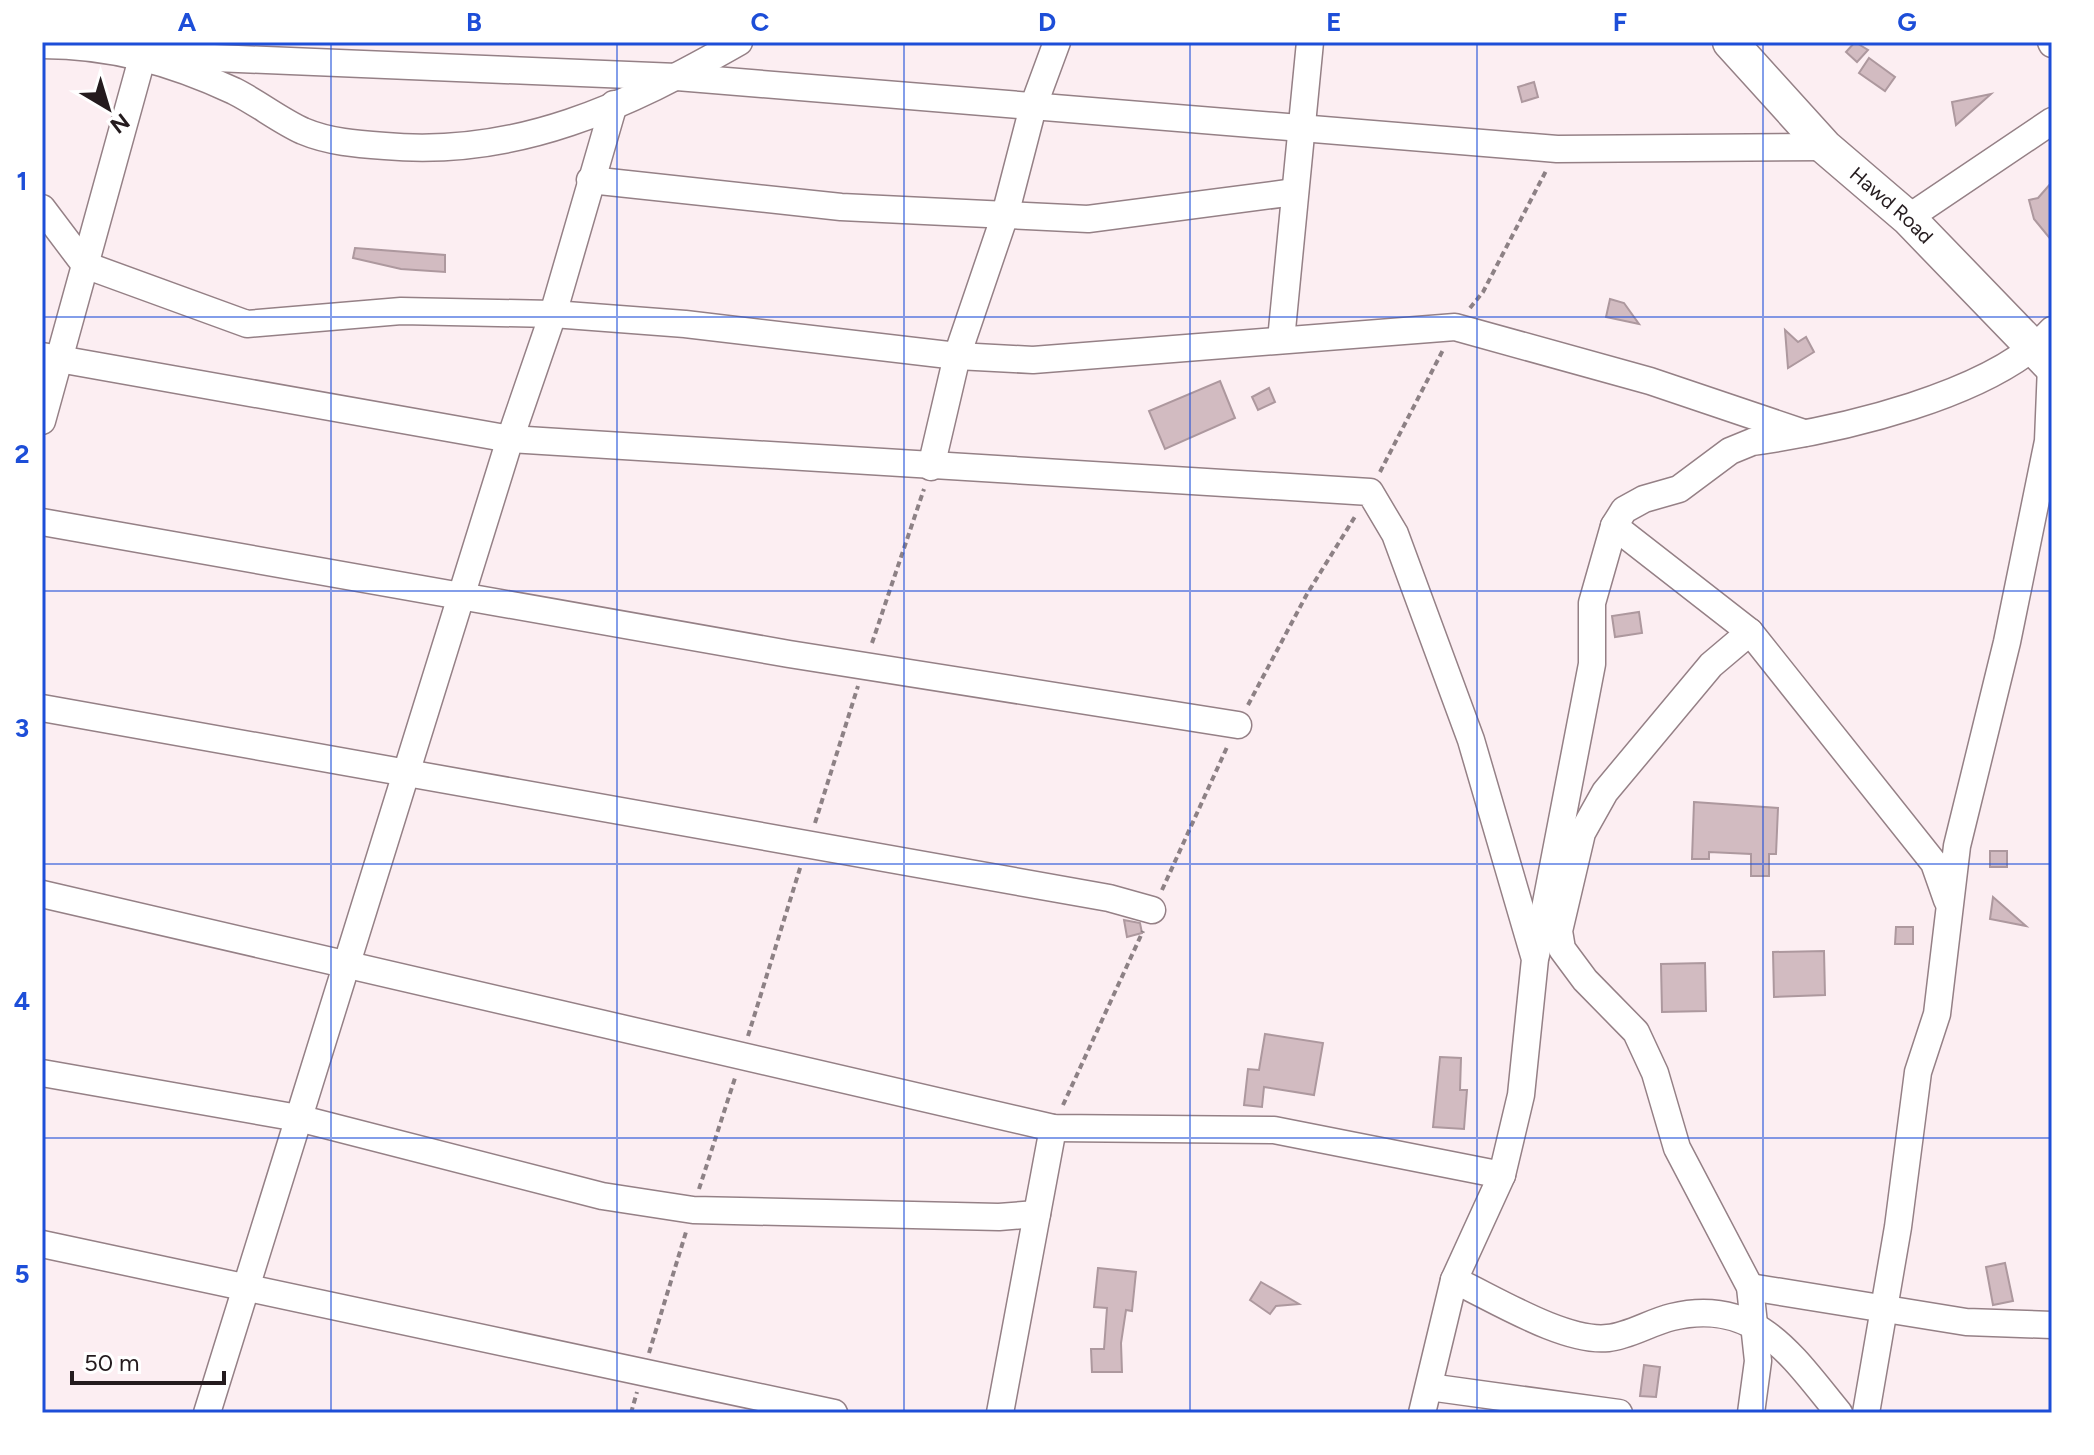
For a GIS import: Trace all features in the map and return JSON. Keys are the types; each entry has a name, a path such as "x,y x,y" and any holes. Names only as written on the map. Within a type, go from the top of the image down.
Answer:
{"main road":[{"name":"Hawd Road","path":"1730,42 1825,147 1908,218 2048,353"}],"street":[{"path":"143,55 237,92 303,131 342,143 468,148 555,131 677,77 739,42"},
{"path":"931,467 957,356 1005,215 1033,107 1057,42"},
{"path":"1281,340 1310,42"},
{"path":"42,45 73,44 143,55 677,77 1557,149 1825,147"},
{"path":"42,421 51,357 85,265 143,55"},
{"path":"207,1413 510,439 553,314 614,104"},
{"path":"1908,218 2052,121"},
{"path":"590,180 841,207 1088,219 1295,192"},
{"path":"42,208 85,265 247,324 401,311 553,314 685,324 957,356 1033,360 1455,327 1650,381 1804,433"},
{"path":"1422,1413 1454,1280 1502,1175 1521,1095 1535,959 1592,664 1592,603 1614,526 1624,510 1644,499 1679,489 1730,451 1752,442 1922,405 2048,353 2048,441 2004,655 1957,846 1937,1014 1918,1072 1885,1311 1866,1413"},
{"path":"51,357 510,439 1370,492 1395,534 1471,740 1535,959"},
{"path":"42,522 864,666 1238,725"},
{"path":"1614,526 1750,632 1934,863 1949,908"},
{"path":"1750,632 1711,665 1605,792 1582,833 1559,931 1562,949 1585,980 1636,1032 1655,1073 1677,1148 1750,1287 1758,1361 1751,1413"},
{"path":"42,708 1109,898 1152,910"},
{"path":"42,894 1053,1128 1274,1130 1502,1175"},
{"path":"42,1073 298,1118 602,1196 693,1210 984,1217 1037,1214"},
{"path":"1000,1413 1053,1128"},
{"path":"42,1244 834,1413"},
{"path":"1454,1280 1569,1333 1608,1338 1676,1316 1720,1313 1754,1324 1785,1347 1839,1413"},
{"path":"1750,1287 1966,1322 2052,1325"},
{"path":"1429,1387 1619,1413"}],"path":[{"path":"1053,1128 1238,725 1307,594 1370,492 1455,327 1483,292 1557,149"},
{"path":"631,1413 864,666 931,467"}],"building":[{"path":"1855,42 1868,50 1857,62 1846,52"},
{"path":"1869,58 1895,77 1885,91 1859,73"},
{"path":"1534,82 1538,97 1522,102 1518,87"},
{"path":"1991,94 1956,125 1952,102"},
{"path":"2052,182 2052,241 2034,219 2029,200 2038,198"},
{"path":"355,248 445,255 445,272 401,269 353,258"},
{"path":"1610,299 1624,303 1639,324 1606,317"},
{"path":"1785,330 1798,342 1806,337 1814,352 1788,368"},
{"path":"1220,381 1235,418 1165,449 1149,411"},
{"path":"1269,388 1275,402 1258,410 1252,397"},
{"path":"1639,612 1642,633 1615,637 1612,616"},
{"path":"1694,802 1778,808 1776,854 1769,854 1769,876 1751,876 1751,854 1709,852 1709,859 1692,859"},
{"path":"1990,851 2007,851 2007,867 1990,867"},
{"path":"1993,897 2026,926 1990,919"},
{"path":"1124,920 1140,923 1142,933 1127,937"},
{"path":"1896,927 1913,927 1913,944 1895,944"},
{"path":"1824,951 1825,995 1774,997 1773,952"},
{"path":"1705,963 1706,1011 1662,1012 1661,964"},
{"path":"1265,1034 1323,1043 1314,1095 1264,1087 1262,1107 1244,1105 1248,1069 1259,1070"},
{"path":"1440,1057 1461,1058 1460,1090 1467,1090 1464,1129 1433,1127"},
{"path":"2005,1263 2013,1301 1993,1305 1986,1267"},
{"path":"1098,1268 1136,1272 1132,1311 1126,1310 1121,1343 1122,1372 1092,1372 1091,1349 1104,1349 1107,1308 1094,1307"},
{"path":"1261,1282 1299,1304 1276,1306 1270,1314 1250,1300"},
{"path":"1644,1365 1660,1367 1656,1397 1640,1396"}]}
